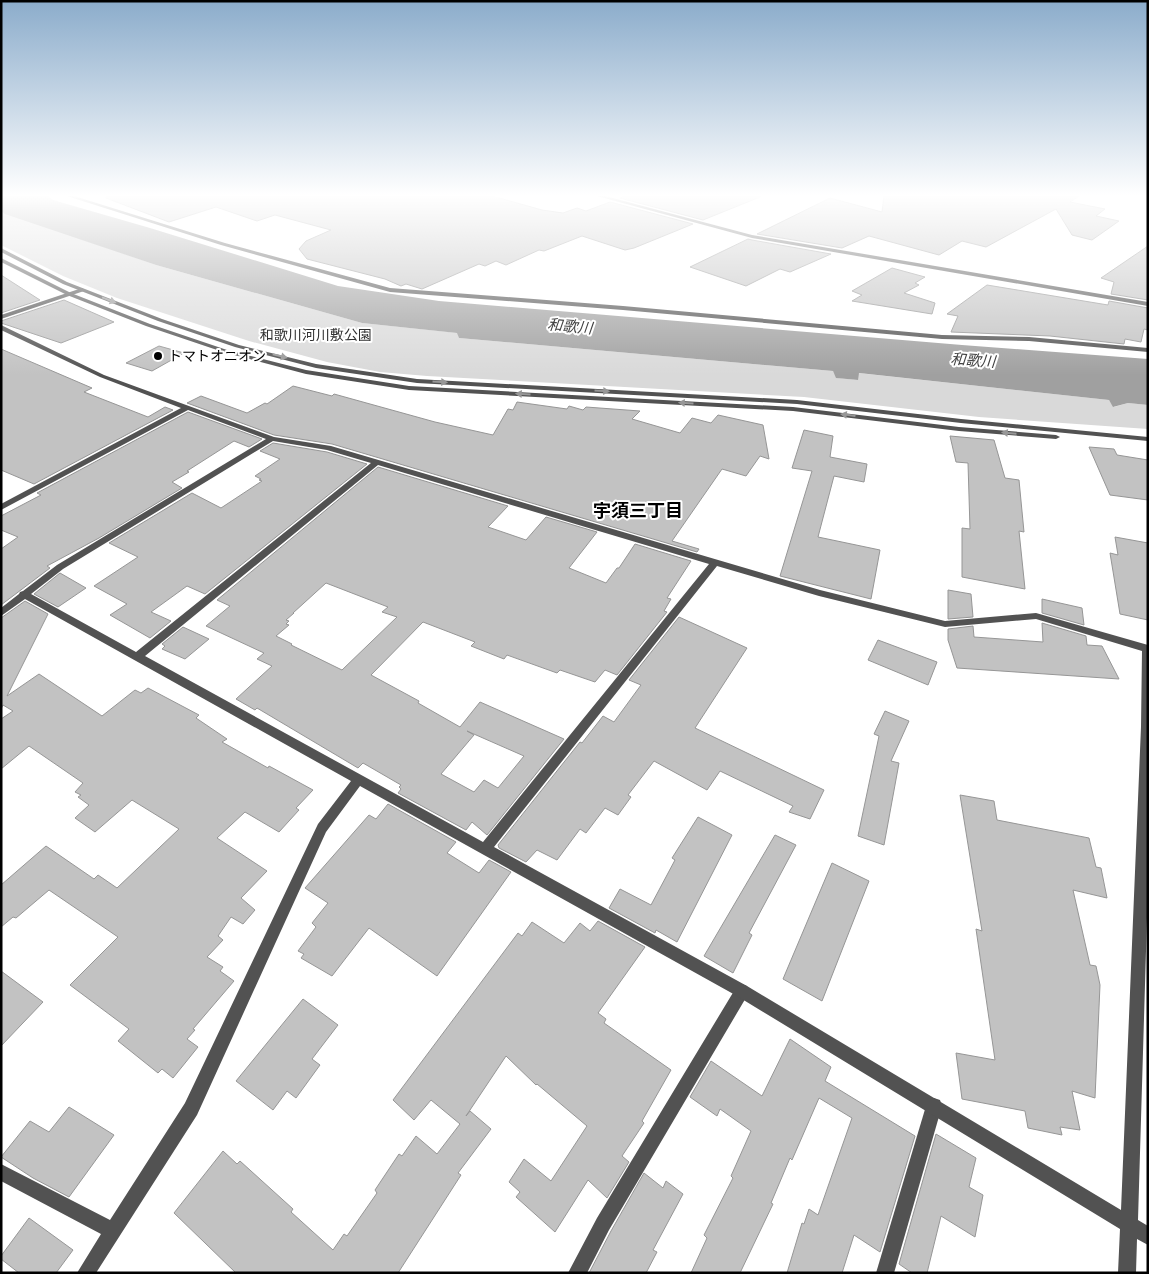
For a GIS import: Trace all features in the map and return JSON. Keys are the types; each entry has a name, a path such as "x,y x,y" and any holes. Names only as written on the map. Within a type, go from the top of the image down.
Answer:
{"street":[{"path":"12,255 82,290 160,320 237,346 316,366 417,381 797,402 961,421 1148,439"},
{"path":"265,255 390,290 623,308 942,337 1029,338 1148,350"},
{"path":"865,255 1148,304"},
{"path":"1,260 69,294 148,325 225,351 306,372 409,388 793,409 959,429 1148,445"},
{"path":"1,317 82,290"},
{"path":"1,327 102,376 272,439 328,448 376,464 819,593 945,624 1036,616 1147,649 1147,728 1127,1273"},
{"path":"1,508 188,407"},
{"path":"1,612 60,566 272,439"},
{"path":"137,657 376,464"},
{"path":"485,849 715,562"},
{"path":"23,594 742,991 1148,1236"},
{"path":"86,1273 191,1109 322,828 358,780"},
{"path":"577,1273 603,1224 742,991"},
{"path":"885,1273 934,1106"},
{"path":"1,1172 113,1230"}],"green space":[{"name":"和歌川河川敷公園","path":"22,255 129,255 156,265 362,323 458,333 459,338 833,371 837,378 858,380 858,373 1109,400 1114,407 1128,403 1148,405 1148,429 979,417 804,397 380,372 327,362 249,341 117,298 63,276"}],"water":[{"name":"和歌川","path":"128,255 239,255 338,286 439,301 1148,359 1148,405 1128,403 1113,407 1109,400 859,373 858,380 836,378 833,371 459,338 457,333 362,323"}],"building":[{"path":"304,255 527,255 506,265 496,261 485,266 479,264 422,289 406,284 401,286 385,279 307,259"},
{"path":"714,255 828,255 790,272 780,269 746,286 690,267"},
{"path":"1134,255 1148,255 1148,300 1111,294 1114,282 1101,278"},
{"path":"892,268 925,277 915,283 919,285 904,293 935,303 932,314 852,301 862,295 852,291"},
{"path":"1,275 40,300 1,313"},
{"path":"987,285 1108,305 1109,301 1148,308 1148,330 1144,329 1141,342 1125,339 1124,344 1050,336 951,332 958,316 947,314"},
{"path":"64,300 114,322 61,343 1,323 1,321"},
{"path":"159,346 184,353 152,371 126,363"},
{"path":"1,349 92,388 84,392 148,417 165,407 173,410 34,484 1,470"},
{"path":"293,386 332,396 334,394 435,422 493,435 508,409 513,410 517,402 567,409 569,406 583,410 586,407 640,411 632,419 680,433 692,418 711,423 718,415 763,425 769,459 760,456 746,476 722,469 672,541 699,549 697,552 332,444 274,435 187,403 201,396 247,413 265,403 267,404"},
{"path":"188,412 262,439 249,447 234,441 172,482 182,488 99,538 47,566 50,568 1,605 1,549 18,537 1,530 1,516 41,495 37,493"},
{"path":"804,430 833,436 830,457 867,464 864,482 834,476 818,537 880,550 871,599 780,576 812,471 792,468"},
{"path":"950,436 994,440 1005,478 1019,480 1024,532 1019,531 1025,589 962,577 962,528 970,529 968,463 956,462"},
{"path":"273,443 327,452 367,464 205,594 187,586 151,612 171,621 150,638 110,615 127,604 94,586 138,557 109,543 192,493 221,508 262,481 255,476 280,459 260,451"},
{"path":"1089,447 1114,449 1117,455 1148,460 1148,500 1110,495"},
{"path":"378,467 508,506 488,527 526,540 546,517 597,532 569,568 606,583 635,544 691,561 667,598 671,599 664,611 667,612 617,675 605,670 595,682 560,670 557,673 507,655 504,659 471,646 475,642 423,622 371,675 419,701 418,703 460,727 480,702 564,739 487,835 472,822 466,830 398,793 401,785 363,763 358,768 257,708 255,710 236,699 272,666 257,659 264,653 206,626 230,606 217,600","holes":["326,583 388,607 382,612 397,617 342,670 276,636 289,625 286,624 289,621 286,620","467,731 524,756 498,788 484,780 474,792 441,774 474,735"]},
{"path":"1115,537 1148,543 1148,620 1120,614 1110,553 1118,555"},
{"path":"60,573 86,588 58,607 34,594"},
{"path":"948,590 971,594 973,617 948,619"},
{"path":"1042,599 1082,608 1084,625 1042,613"},
{"path":"25,601 48,614 7,696 39,674 102,716 135,690 141,693 148,688 199,715 196,718 227,739 222,742 268,768 269,766 313,790 296,808 299,810 279,832 245,812 217,838 267,871 241,898 255,910 243,924 231,917 218,936 223,940 207,957 223,967 220,971 234,981 193,1029 195,1030 187,1039 198,1047 173,1078 162,1069 158,1073 118,1041 129,1029 70,985 118,937 49,890 16,918 13,917 1,927 1,885 46,846 94,879 98,875 117,888 179,829 132,800 95,832 75,818 89,805 78,797 81,795 75,792 83,783 29,746 1,769 1,719 13,711 3,705 1,709 1,618"},
{"path":"679,617 747,648 695,728 824,790 810,819 789,812 793,806 720,771 707,790 654,761 628,795 631,797 618,815 605,808 586,833 580,829 557,860 537,850 526,862 499,848 498,845 603,716 614,722 641,685 629,680"},
{"path":"1042,623 1086,636 1087,645 1102,646 1119,679 957,668 948,640 948,629 973,626 974,637 1043,642"},
{"path":"183,627 209,639 185,659 162,649 165,646 162,644"},
{"path":"878,640 937,662 928,685 868,660"},
{"path":"885,711 909,721 891,761 899,763 884,845 858,836 879,736 874,734"},
{"path":"960,795 994,801 997,820 1089,838 1096,867 1101,868 1107,898 1073,890 1090,965 1096,966 1100,985 1095,1098 1072,1091 1080,1130 1060,1127 1062,1135 1028,1128 1025,1111 962,1099 956,1053 995,1060 976,929 982,931"},
{"path":"388,804 456,842 447,853 479,873 489,860 511,872 437,976 369,928 332,976 301,958 304,954 298,951 316,927 312,923 328,903 305,888 369,815 376,819"},
{"path":"698,817 732,835 677,942 656,930 655,933 609,908 620,889 651,905 675,860 672,858"},
{"path":"775,835 796,845 749,933 752,935 733,973 704,956"},
{"path":"832,863 869,881 822,1001 783,979"},
{"path":"598,921 645,947 598,1013 606,1019 604,1023 671,1070 642,1121 644,1123 622,1156 629,1162 607,1198 588,1180 555,1232 516,1197 520,1192 509,1182 524,1159 551,1181 587,1126 536,1085 506,1056 466,1116 470,1111 491,1129 458,1173 461,1175 398,1273 236,1273 174,1213 223,1151 237,1164 240,1161 293,1209 291,1212 333,1250 344,1234 347,1236 377,1193 375,1190 399,1154 402,1156 416,1136 437,1154 460,1124 431,1100 414,1120 393,1100 518,933 522,936 532,922 564,943 580,923 590,931"},
{"path":"1,971 43,1002 1,1046"},
{"path":"303,999 338,1025 312,1059 320,1065 296,1098 287,1091 273,1110 236,1081"},
{"path":"790,1039 831,1067 825,1081 915,1136 880,1252 854,1235 842,1273 787,1273 802,1223 804,1224 809,1209 818,1215 852,1118 819,1098 792,1160 790,1158 771,1203 773,1204 740,1273 691,1273 707,1238 704,1235 733,1178 731,1176 751,1131 720,1109 717,1116 690,1097 711,1061 762,1096"},
{"path":"69,1107 114,1135 69,1197 33,1178 1,1157 30,1121 49,1132"},
{"path":"936,1134 976,1158 969,1187 983,1195 975,1237 941,1216 927,1273 912,1273 899,1264"},
{"path":"644,1173 663,1188 666,1181 683,1194 653,1250 657,1252 646,1273 589,1273 611,1231"},
{"path":"29,1218 73,1250 56,1273 19,1273 1,1259 1,1256"}],"place":[{"name":"トマトオニオン","path":"158,356"}],"district":[{"name":"宇須三丁目","path":"638,511"}]}
